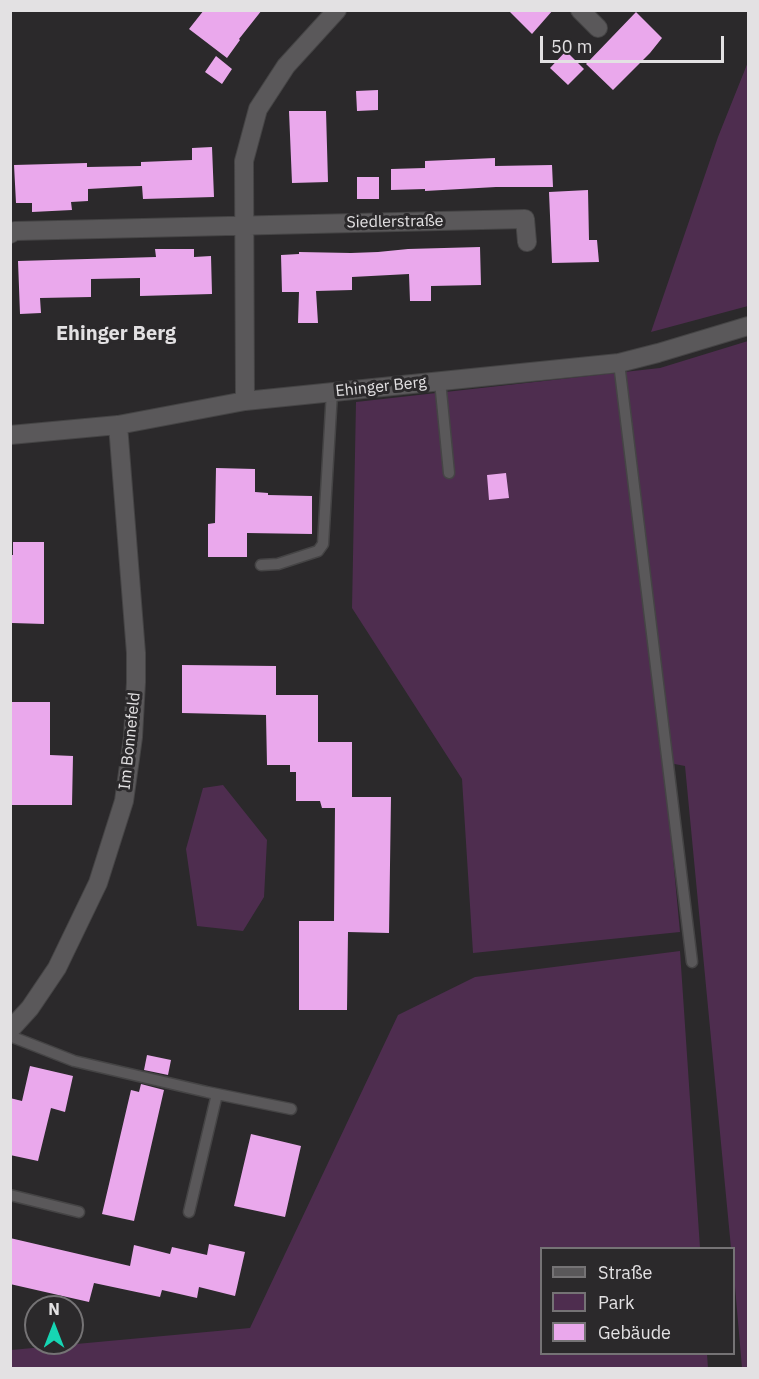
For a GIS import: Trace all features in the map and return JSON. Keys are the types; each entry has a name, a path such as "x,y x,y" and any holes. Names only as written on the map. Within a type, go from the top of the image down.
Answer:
{"street":[{"path":"245,400 244,161 258,109 286,66 337,10"},
{"path":"580,10 598,28"},
{"name":"Siedlerstraße","path":"10,234 15,231 525,219 527,242"},
{"name":"Ehinger Berg","path":"10,435 118,425 245,400 619,363 748,326"},
{"name":"Im Bonnefeld","path":"10,1030 30,1008 57,968 98,883 124,801 133,737 136,653 118,425"}],"lane":[{"path":"619,363 692,963"},
{"path":"440,381 449,473"},
{"path":"261,565 279,564 318,551 323,544 332,392"},
{"path":"10,1036 74,1061 291,1109"},
{"path":"189,1212 218,1094"},
{"path":"10,1195 79,1212"}],"green space":[{"path":"748,62 748,306 651,332 718,137"},
{"path":"748,341 748,1368 742,1368 735,1287 735,1247 731,1247 685,766 664,762 680,932 473,953 462,779 352,608 356,402 660,368"},
{"path":"223,785 267,840 264,897 243,931 197,926 186,849 203,788"},
{"path":"680,951 700,1247 540,1247 540,1355 707,1355 708,1368 11,1368 11,1350 24,1349 24,1355 84,1355 84,1343 250,1328 398,1015 475,977"}],"building":[{"path":"204,10 262,10 227,58 189,29"},
{"path":"508,10 553,10 532,34"},
{"path":"636,12 662,38 613,90 586,64"},
{"path":"566,51 584,69 568,85 550,68"},
{"path":"216,56 232,69 222,84 205,72"},
{"path":"378,90 378,110 357,111 356,91"},
{"path":"289,111 326,111 328,182 292,183"},
{"path":"212,147 214,197 143,199 142,186 88,189 88,201 71,202 72,210 32,212 32,203 16,203 14,165 87,163 87,167 141,166 141,162 192,160 192,148"},
{"path":"495,158 495,166 552,165 553,187 391,190 391,169 425,168 425,161"},
{"path":"357,177 379,177 379,199 357,199"},
{"path":"588,190 589,240 597,240 599,262 552,263 549,192"},
{"path":"480,247 481,285 431,286 431,301 410,301 409,274 352,277 352,290 316,291 318,323 298,323 299,292 282,292 281,255 299,254 299,252 351,253"},
{"path":"155,249 194,249 194,257 211,256 212,294 140,296 140,278 91,279 91,297 40,298 41,313 20,314 18,261 156,257"},
{"path":"216,468 255,469 255,492 268,493 268,495 312,496 312,534 247,533 247,557 208,557 208,524 215,523"},
{"path":"506,473 509,498 489,500 487,475"},
{"path":"13,542 44,542 44,624 12,623 10,555 13,555"},
{"path":"182,665 276,666 276,695 318,695 318,742 352,742 352,797 391,797 389,933 348,932 347,1010 299,1010 299,921 334,921 335,808 322,808 320,801 296,801 296,772 290,772 290,765 267,765 266,715 182,713"},
{"path":"10,702 50,702 50,755 73,756 72,805 10,805"},
{"path":"147,1055 171,1060 168,1075 144,1070"},
{"path":"30,1066 73,1076 65,1112 51,1108 38,1161 10,1155 10,1098 22,1101"},
{"path":"141,1084 164,1090 134,1221 102,1214 131,1090 139,1092"},
{"path":"251,1134 301,1146 285,1217 234,1206"},
{"path":"10,1238 130,1266 134,1245 170,1254 172,1247 207,1255 209,1244 245,1252 235,1296 199,1287 197,1298 162,1290 160,1297 94,1283 89,1302 84,1301 84,1295 58,1295 10,1284"}],"district":[{"name":"Ehinger Berg","path":"116,334"}]}
